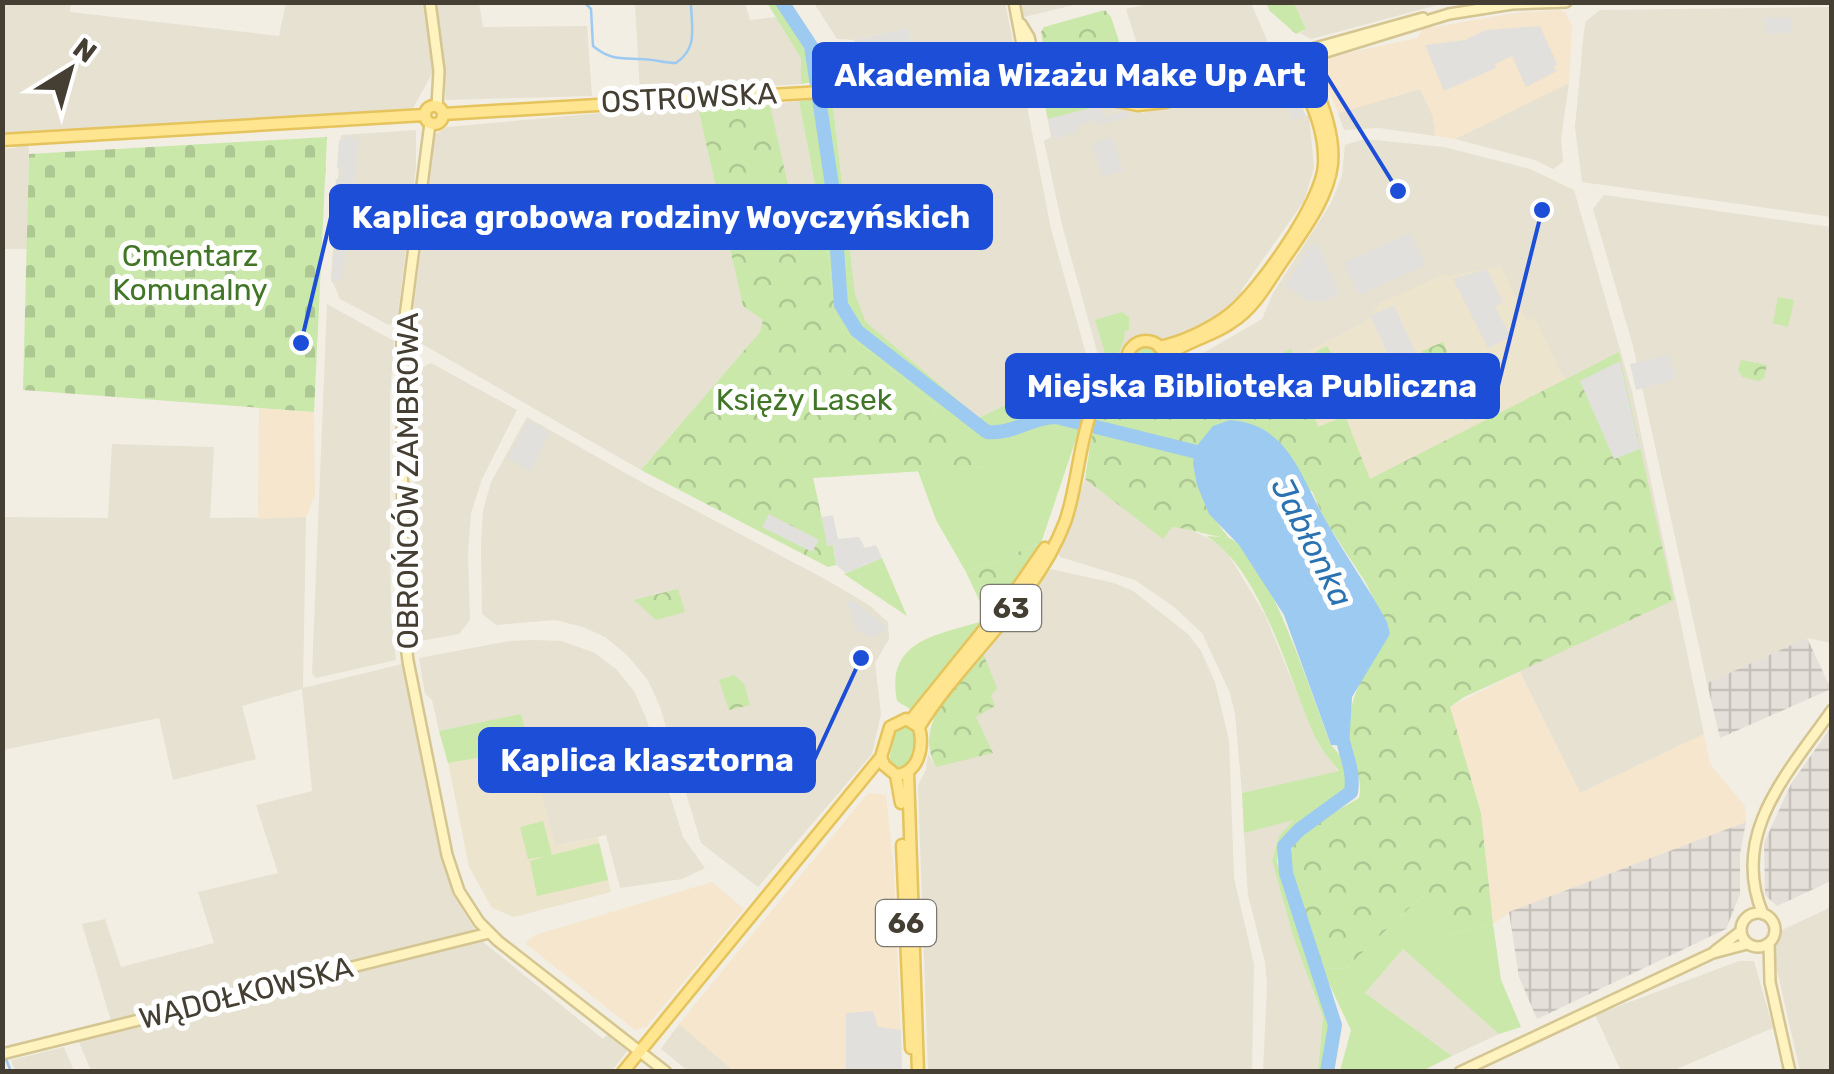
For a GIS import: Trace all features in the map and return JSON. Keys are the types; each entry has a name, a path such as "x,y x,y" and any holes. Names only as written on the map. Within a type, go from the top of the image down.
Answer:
{"main road":[{"name":"OSTROWSKA","path":"440,110 1034,80 1116,103 1149,104 1299,57"},
{"name":"63","path":"1299,57 1324,108 1332,138 1331,174 1324,197 1251,306 1221,329 1165,359 1163,368 1152,378 1142,378 1130,368 1129,352 1136,344 1151,342 1160,347 1214,324 1239,306 1316,197 1324,168 1322,132 1299,57"},
{"path":"2,140 427,119 427,108 440,110"},
{"path":"1160,347 1165,359"},
{"name":"63","path":"915,724 1037,574 1066,519 1101,387 1130,368"},
{"name":"63","path":"623,1072 881,757 890,727 902,719 915,724 922,740 916,763 863,786 824,827"},
{"path":"881,757 898,773"},
{"name":"66","path":"898,773 915,1072"}],"street":[{"path":"430,2 440,110"},
{"path":"1014,2 1028,37 1034,80"},
{"path":"1299,57 1434,18 1512,4 1566,2"},
{"name":"OBROŃCÓW ZAMBROWA","path":"427,119 402,340 403,620 450,869 459,891 489,933 666,1072"},
{"path":"1460,1072 1713,953 1741,931 1749,916 1753,851 1772,796 1832,710"},
{"path":"1751,882 1764,914 1774,926 1770,982 1790,1072"},
{"path":"1749,916 1764,914"},
{"path":"1741,931 1770,982"},
{"name":"WĄDOŁKOWSKA","path":"5,1053 489,933"},
{"path":"1713,953 1770,942"}],"shaded area":[{"path":"1019,2 1082,3 1024,17"},
{"path":"4,3 71,3 70,12 279,36 286,3 427,3 433,72 413,108 414,116 332,121 241,119 3,134"},
{"path":"437,3 479,3 483,27 587,26 592,96 446,100"},
{"path":"635,3 745,3 750,20 776,17 802,59 801,84 640,93"},
{"path":"814,3 1005,3 1018,66 920,75 908,28 854,40 837,39"},
{"path":"1152,3 1251,3 1269,45 1250,52 1254,62 1151,89 1126,9"},
{"path":"1294,3 1445,3 1311,39 1300,33 1306,29"},
{"path":"1831,7 1831,217 1582,182 1575,127 1584,30 1586,21 1600,10"},
{"path":"1565,12 1572,26 1569,83 1455,139 1435,136 1433,116 1420,89 1338,113 1319,67 1324,58 1417,38 1423,29 1515,13"},
{"path":"1791,17 1791,33 1765,34 1765,18"},
{"path":"1540,26 1557,71 1526,87 1512,56 1495,64 1496,68 1444,91 1425,45 1465,40 1486,30"},
{"path":"908,28 916,63 864,75 854,40"},
{"path":"1274,75 1292,119 1309,115 1314,168 1304,201 1242,289 1237,304 1219,318 1169,341 1137,338 1118,364 1103,373 1062,225 1044,141 1051,137 1043,96 1050,93 1143,113"},
{"path":"1287,78 1306,116 1292,120 1279,80"},
{"path":"1569,83 1561,139 1563,162 1553,169 1535,160 1455,139"},
{"path":"1016,87 1024,91 1051,229 1089,364 979,418 866,322 855,294 832,98"},
{"path":"1420,89 1433,116 1435,136 1379,128 1344,130 1338,113"},
{"path":"799,101 815,187 788,189 770,105"},
{"path":"1100,106 1104,117 1126,111 1128,117 1098,125 1096,120 1077,126 1077,132 1054,139 1048,119"},
{"path":"698,108 743,306 764,320 760,332 641,470 410,337 435,135 447,127"},
{"path":"416,130 416,168 397,321 389,325 340,299 331,278 341,135"},
{"path":"347,135 359,140 342,279 331,282 336,242 330,241 332,218 338,219 339,208 333,207 336,179 342,179 343,169 337,168 339,140 346,140"},
{"path":"1112,137 1123,171 1103,177 1092,144"},
{"path":"29,139 27,249 3,249 3,149 14,148"},
{"path":"1365,139 1444,147 1530,169 1574,190 1632,391 1704,734 1580,793 1520,672 1464,697 1318,428 1290,350 1214,387 1191,360 1262,319 1273,293 1331,203 1342,176 1345,145"},
{"path":"1604,195 1831,227 1831,643 1807,638 1707,683 1633,346 1593,209"},
{"path":"1410,233 1425,265 1359,295 1344,263"},
{"path":"1311,244 1318,245 1339,294 1321,302 1308,300 1285,286"},
{"path":"1501,266 1527,321 1535,318 1565,380 1370,479 1318,428 1295,358 1366,321 1380,303 1445,274"},
{"path":"1487,269 1503,302 1495,307 1511,337 1488,348 1453,279"},
{"path":"327,304 394,341 390,546 396,660 316,678 312,673"},
{"path":"1394,305 1418,358 1424,360 1434,380 1406,393 1370,316"},
{"path":"1669,355 1676,379 1636,390 1630,364"},
{"path":"1620,361 1640,449 1614,459 1580,381"},
{"path":"431,363 517,410 482,479 471,513 470,620 459,634 420,641 415,545 416,371"},
{"path":"1497,394 1502,406 1465,422 1460,410"},
{"path":"259,408 314,412 315,495 306,517 258,519"},
{"path":"527,417 825,579 869,605 888,622 889,639 875,663 881,714 872,754 758,887 701,843 660,707 648,680 627,655 605,637 583,627 555,620 496,625 482,614 483,511 491,482"},
{"path":"528,420 550,432 530,471 508,458"},
{"path":"112,444 214,447 210,518 306,517 303,688 402,664 438,843 453,895 482,941 603,1039 607,1035 627,1051 611,1072 91,1071 78,1040 114,1031 82,924 105,919 121,967 214,943 198,892 278,873 256,805 312,791 302,689 242,706 256,759 173,780 159,718 3,750 3,517 108,518"},
{"path":"1085,479 1163,538 1172,527 1188,528 1224,547 1265,615 1318,744 1339,772 1242,793 1230,693 1202,633 1174,607 1135,580 1060,557 1058,553"},
{"path":"769,514 819,540 812,552 762,527"},
{"path":"833,515 838,539 859,537 865,548 876,545 882,558 846,573 836,565 833,545 827,546 822,517"},
{"path":"1051,569 1133,591 1188,634 1215,682 1229,740 1234,878 1254,964 1252,1071 928,1071 918,785 926,770 928,754 936,767 996,688 983,653"},
{"path":"853,601 888,630 870,637 858,631 847,602"},
{"path":"1807,638 1831,689 1720,738 1707,683"},
{"path":"534,640 562,641 595,653 616,669 634,691 683,837 705,868 682,879 620,888 606,835 555,846 521,715 439,731 432,700 425,694 419,658"},
{"path":"1520,672 1580,793 1704,734 1710,764 1745,806 1746,822 1510,912 1493,924 1481,813 1449,707"},
{"path":"1831,727 1831,881 1777,906 1765,895 1764,843 1791,784"},
{"path":"530,749 555,846 598,837 611,892 514,917 492,908 469,867 448,763"},
{"path":"868,793 886,795 894,873 902,1071 734,1071 679,1024"},
{"path":"1296,819 1279,836 1272,861 1294,939 1323,1017 1318,1071 1263,1071 1267,985 1248,895 1244,833"},
{"path":"1746,822 1740,854 1740,894 1726,929 1537,1019 1519,977 1509,912"},
{"path":"712,882 744,909 646,1027 635,1030 525,943 535,935"},
{"path":"1831,907 1831,1071 1800,1071 1772,948 1780,931"},
{"path":"1403,949 1499,1034 1452,1056 1365,993"},
{"path":"1739,961 1754,961 1773,1028 1672,1071 1621,1071 1595,1015"},
{"path":"873,1011 878,1027 901,1030 902,1071 846,1071 846,1013"},
{"path":"679,1024 734,1071 688,1071 661,1049"},
{"path":"64,1047 74,1071 15,1071 11,1060"}],"green space":[{"path":"767,3 776,3 807,50 814,82 801,84 801,58"},
{"path":"1266,3 1294,3 1306,29 1296,34"},
{"path":"1105,10 1111,17 1135,89 1060,72 1045,55 1041,32 1044,27"},
{"path":"1050,93 1100,106 1048,119 1043,96"},
{"path":"832,98 855,294 866,322 979,418 1089,364 1079,430 1041,543 966,572 936,520 918,471 986,467 971,441 933,413 938,407 843,330 836,317 826,241 804,257 788,189 815,186 799,101"},
{"name":"Księży Lasek","path":"770,105 804,256 826,241 836,317 843,330 938,407 933,413 984,450 981,457 987,467 813,478 828,546 833,545 836,565 828,567 641,470 760,332 763,320 743,306 698,108"},
{"name":"Cmentarz Komunalny","path":"327,137 314,412 23,390 29,154"},
{"path":"1778,297 1794,300 1788,327 1773,323"},
{"path":"1122,312 1129,317 1129,330 1124,332 1118,354 1108,363 1095,320"},
{"path":"1443,342 1452,362 1431,372 1422,351"},
{"path":"1327,346 1351,390 1325,404 1301,360"},
{"path":"1146,347 1155,351 1159,360 1155,369 1146,373 1137,369 1133,360 1137,351"},
{"path":"1291,349 1318,427 1345,416 1370,479 1619,352 1674,600 1450,707 1481,813 1493,924 1448,935 1422,896 1346,968 1322,969 1288,865 1295,843 1304,834 1359,798 1360,783 1349,744 1350,714 1366,672 1390,634 1366,583 1324,519 1312,491 1193,464 1206,504 1229,538 1172,527 1163,539 1085,479 1097,418 1117,389 1164,385 1176,364 1191,360 1215,386"},
{"path":"1741,360 1767,365 1764,378 1759,381 1742,377 1738,370"},
{"path":"1206,536 1229,538 1244,549 1259,571 1288,632 1331,745 1345,761 1348,791 1294,829 1279,849 1277,862 1329,1025 1323,1071 1318,1071 1323,1017 1294,939 1272,861 1279,836 1294,820 1244,833 1242,793 1339,771 1316,739 1258,599 1226,552"},
{"path":"1041,543 1007,594 980,602 966,572"},
{"path":"882,558 907,616 844,574"},
{"path":"678,589 685,612 656,620 634,600"},
{"path":"986,620 915,706 910,709 897,701 895,680 899,664 908,652 934,636"},
{"path":"983,653 997,688 991,696 995,706 976,717 993,753 936,767 930,751 933,720 950,692"},
{"path":"734,675 744,684 750,705 729,710 719,680"},
{"path":"521,714 530,749 448,763 439,731"},
{"path":"904,726 913,729 916,737 909,763 896,768 889,763 894,731"},
{"path":"543,821 552,855 599,843 608,880 537,896 530,861 547,856 528,859 520,827"},
{"path":"1422,896 1448,935 1493,924 1501,980 1521,1027 1499,1034 1403,949 1365,993 1452,1056 1422,1071 1340,1071 1351,1030 1322,969 1346,968"}],"water":[{"path":"1230,420 1266,431 1291,456 1387,622 1390,634 1352,697 1349,746 1331,745 1284,615 1239,545 1209,514 1197,485 1195,448 1213,426"}],"waterway":[{"path":"584,2 591,9 593,46 599,51 616,57 676,63 691,43 691,2"},
{"name":"Jabłonka","path":"782,2 811,46 833,192 841,305 857,331 987,432 1006,431 1056,417 1213,456"},
{"name":"Jabłonka","path":"1327,1072 1335,1025 1286,873 1284,846 1299,830 1351,792 1350,767 1340,726"},
{"path":"6,1059 11,1072"}],"place":[{"name":"Akademia Wizażu Make Up Art","path":"1398,191"},
{"name":"Miejska Biblioteka Publiczna","path":"1542,210"},
{"name":"Kaplica grobowa rodziny Woyczyńskich","path":"301,343"},
{"name":"Kaplica klasztorna","path":"861,658"}]}
